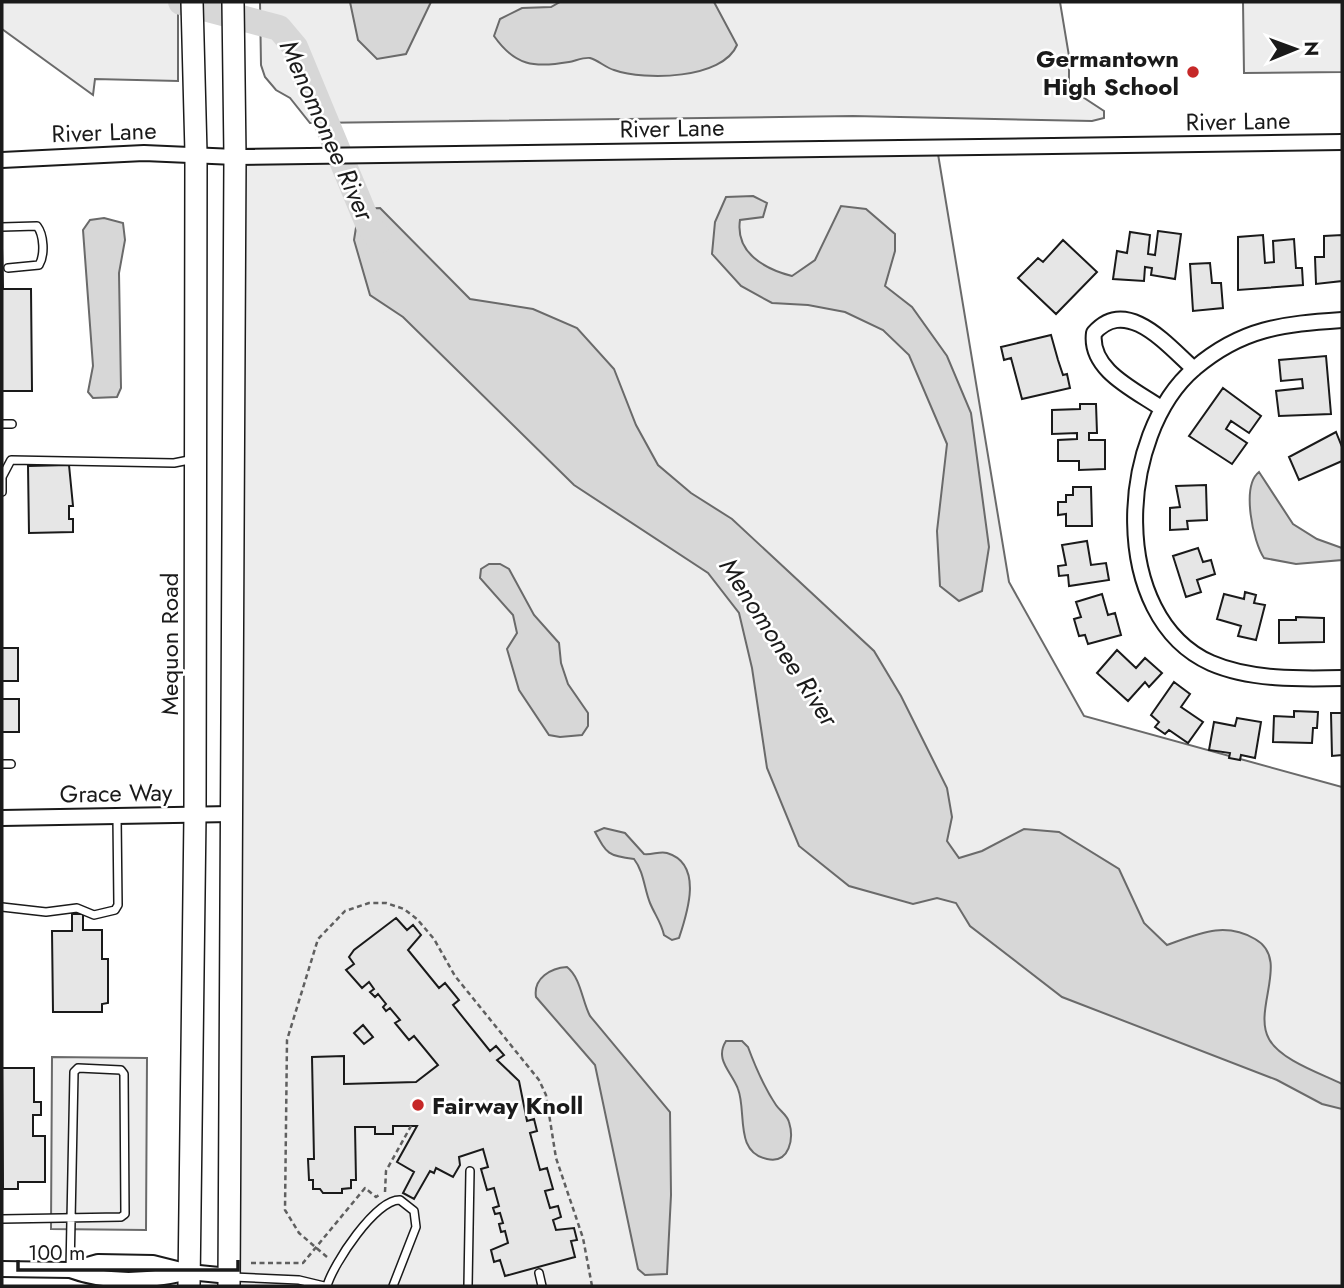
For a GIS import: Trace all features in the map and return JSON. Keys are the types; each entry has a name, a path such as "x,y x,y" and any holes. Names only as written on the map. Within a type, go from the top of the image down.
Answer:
{"main road":[{"path":"229,1281 232,458 236,157 233,2"},
{"name":"Mequon Road","path":"189,1279 195,815 195,153 192,11"},
{"path":"195,459 232,458"}],"street":[{"name":"River Lane","path":"2,160 195,153 236,157 1342,142"},
{"path":"1161,408 1104,367 1095,354 1094,333 1104,322 1115,318 1132,320 1147,328 1194,369"},
{"path":"1342,320 1265,328 1226,345 1194,369 1161,408 1143,450 1138,481 1136,527 1138,556 1146,584 1163,626 1177,641 1211,663 1287,677 1342,678"},
{"name":"Grace Way","path":"2,818 231,814"},
{"path":"2,1269 70,1270 97,1280 229,1281"}],"lane":[{"path":"2,227 37,226 42,234 42,260 39,265 8,268"},
{"path":"2,424 12,424"},
{"path":"2,492 5,469 11,460 174,463 195,459"},
{"path":"2,764 11,764"},
{"path":"2,907 46,912 84,909 94,915 115,911 118,905 117,816"},
{"path":"2,1219 71,1218 121,1217 125,1214 124,1074 121,1070 78,1068 74,1072 71,1218 70,1270"},
{"path":"468,1286 470,1171"},
{"path":"229,1281 299,1280 326,1286 335,1264 378,1210 394,1200 407,1203 414,1211 416,1227 393,1286"},
{"path":"539,1273 542,1286"}],"path":[{"path":"335,1264 315,1248 293,1224 283,1199 287,1040 318,939 345,911 369,903 386,903 404,909 417,919 434,939 455,976 539,1080 546,1095 556,1158 583,1238 592,1286"},
{"path":"251,1263 299,1265 365,1188 376,1197 387,1191 384,1179 386,1171 411,1126"}],"shaded area":[{"path":"2,2 178,2 178,81 95,79 93,95 2,29"},
{"path":"260,2 1060,2 1069,56 1069,88 1104,111 1104,118 1092,121 853,116 310,123 290,98 276,90 265,77 261,65"},
{"path":"1243,2 1342,2 1342,72 1244,73"},
{"path":"937,148 1009,582 1084,716 1342,787 1342,1286 240,1286 235,157"},
{"path":"52,1057 147,1058 146,1230 51,1229"}],"water":[{"path":"350,2 431,2 406,54 377,59 358,40"},
{"path":"560,2 714,2 737,45 729,56 700,71 644,76 614,70 590,58 545,65 526,62 510,54 494,36 500,19 522,8 551,7"},
{"path":"753,196 767,203 763,217 740,220 742,242 762,264 792,276 815,260 841,206 866,209 895,234 895,251 885,286 912,307 947,356 971,413 989,547 982,591 959,601 940,586 937,531 947,444 909,355 883,330 845,312 808,305 772,303 741,286 712,254 715,222 726,197"},
{"path":"380,208 470,299 533,309 577,328 614,369 636,425 658,465 691,493 732,519 874,651 901,696 947,788 952,817 947,841 959,858 982,851 1024,829 1059,832 1119,869 1144,923 1167,945 1222,930 1255,939 1265,948 1270,959 1271,972 1265,1014 1269,1039 1274,1047 1292,1060 1342,1084 1342,1109 1322,1104 1277,1080 1062,997 970,926 956,903 937,898 913,904 849,886 799,846 767,768 752,668 739,613 708,573 574,485 403,317 370,295 354,240 359,209"},
{"path":"104,218 123,223 125,240 119,273 121,388 117,397 93,398 88,392 93,366 83,230 90,220"},
{"path":"1259,472 1293,524 1317,539 1342,548 1342,560 1296,564 1264,558 1256,540 1250,501 1254,479"},
{"path":"489,564 500,564 509,569 534,615 559,643 561,663 568,684 588,713 588,726 582,735 549,735 519,690 507,649 517,633 513,615 480,578 481,569"},
{"path":"604,828 625,833 644,854 667,853 678,859 686,868 690,891 679,938 672,940 664,935 634,859 613,855 602,845 595,832"},
{"path":"567,967 578,983 590,1016 670,1112 671,1195 667,1274 645,1275 638,1269 595,1065 536,997 537,984 544,975"},
{"path":"726,1041 742,1041 748,1047 768,1091 788,1120 790,1142 781,1158 767,1159 757,1155 746,1140 738,1089 723,1060"}],"building":[{"path":"1158,231 1181,234 1175,279 1151,275 1152,268 1145,267 1144,281 1113,279 1117,251 1127,253 1130,232 1150,235 1148,254 1155,255"},
{"path":"1263,235 1265,263 1274,262 1273,241 1294,239 1296,268 1302,268 1303,285 1238,290 1238,237"},
{"path":"1342,235 1342,281 1316,284 1315,257 1324,257 1324,236"},
{"path":"1063,240 1097,272 1056,314 1018,278 1038,258 1043,262"},
{"path":"2,248 3,289 31,289 32,391 2,391"},
{"path":"1210,263 1212,283 1221,283 1223,308 1193,311 1190,264"},
{"path":"1051,335 1063,375 1067,374 1070,388 1022,399 1011,358 1004,360 1001,347"},
{"path":"1326,356 1331,414 1279,416 1276,391 1303,388 1302,379 1281,381 1279,360"},
{"path":"1223,388 1261,416 1249,433 1231,421 1226,429 1247,443 1232,464 1189,436"},
{"path":"1080,404 1096,404 1097,433 1089,433 1089,440 1105,440 1105,469 1079,470 1079,461 1058,461 1058,440 1077,439 1077,433 1052,434 1052,410 1080,409"},
{"path":"1336,432 1342,447 1342,461 1299,480 1289,457"},
{"path":"69,465 73,506 69,506 69,519 73,519 73,532 29,533 28,466"},
{"path":"1206,485 1207,520 1187,521 1188,529 1170,530 1170,508 1180,507 1176,486"},
{"path":"1073,487 1091,487 1092,526 1066,526 1066,514 1058,515 1058,502 1066,502 1066,495 1073,495"},
{"path":"1087,541 1091,565 1106,563 1109,580 1069,586 1068,575 1059,576 1058,566 1066,565 1062,545"},
{"path":"1198,548 1203,562 1211,560 1215,574 1197,580 1201,592 1186,597 1173,556"},
{"path":"1245,592 1256,595 1254,603 1265,605 1256,640 1238,636 1241,626 1217,619 1224,594 1244,599"},
{"path":"1102,594 1108,615 1115,613 1121,635 1088,644 1085,635 1079,636 1074,619 1081,617 1076,602"},
{"path":"1296,617 1324,618 1324,642 1279,643 1279,620 1296,620"},
{"path":"2,648 18,648 18,681 2,681"},
{"path":"1117,650 1136,668 1145,658 1162,673 1149,687 1145,682 1128,701 1097,673"},
{"path":"1174,682 1190,694 1181,707 1203,722 1188,743 1169,730 1165,734 1155,727 1159,722 1151,715"},
{"path":"2,699 19,699 19,732 2,732"},
{"path":"1294,711 1318,712 1312,743 1273,742 1274,716 1294,717"},
{"path":"1331,713 1342,713 1342,755 1332,756"},
{"path":"1237,718 1261,722 1255,758 1241,755 1240,760 1229,758 1230,753 1209,750 1214,722 1235,726"},
{"path":"72,914 83,914 83,930 102,930 102,959 108,959 108,1003 102,1004 102,1012 53,1012 52,931 72,931"},
{"name":"Fairway Knoll","path":"396,918 407,930 413,925 421,935 408,950 439,988 445,983 459,1000 453,1005 490,1051 496,1046 504,1055 497,1060 519,1081 527,1121 534,1119 537,1131 530,1133 540,1170 547,1168 553,1189 545,1191 550,1208 558,1206 561,1217 553,1220 556,1230 574,1228 577,1240 571,1241 575,1257 505,1276 500,1260 494,1262 491,1250 508,1243 505,1231 501,1232 499,1224 503,1223 500,1213 495,1214 493,1208 499,1206 494,1188 487,1190 481,1169 488,1167 483,1149 459,1157 460,1165 453,1177 436,1168 434,1173 430,1171 414,1199 403,1193 414,1172 397,1162 417,1126 393,1126 393,1134 375,1134 375,1127 355,1127 356,1180 351,1180 351,1188 342,1189 342,1193 323,1193 320,1189 313,1189 313,1180 309,1180 308,1159 314,1159 312,1057 344,1056 344,1084 416,1082 438,1065 414,1036 409,1040 395,1023 400,1020 390,1008 386,1011 383,1007 386,1004 378,994 375,997 370,992 374,989 369,982 362,988 346,970 354,964 349,957 354,950"},
{"path":"363,1025 373,1037 364,1044 354,1033"},
{"path":"2,1068 34,1068 34,1102 41,1102 41,1115 33,1115 33,1136 45,1136 45,1182 18,1182 18,1189 3,1189"}],"waterway":[{"name":"Menomonee River","path":"181,2 279,28 295,47 369,226 380,240"}],"place":[{"name":"Germantown High School","path":"1193,72"},
{"name":"Fairway Knoll","path":"418,1105"}]}
